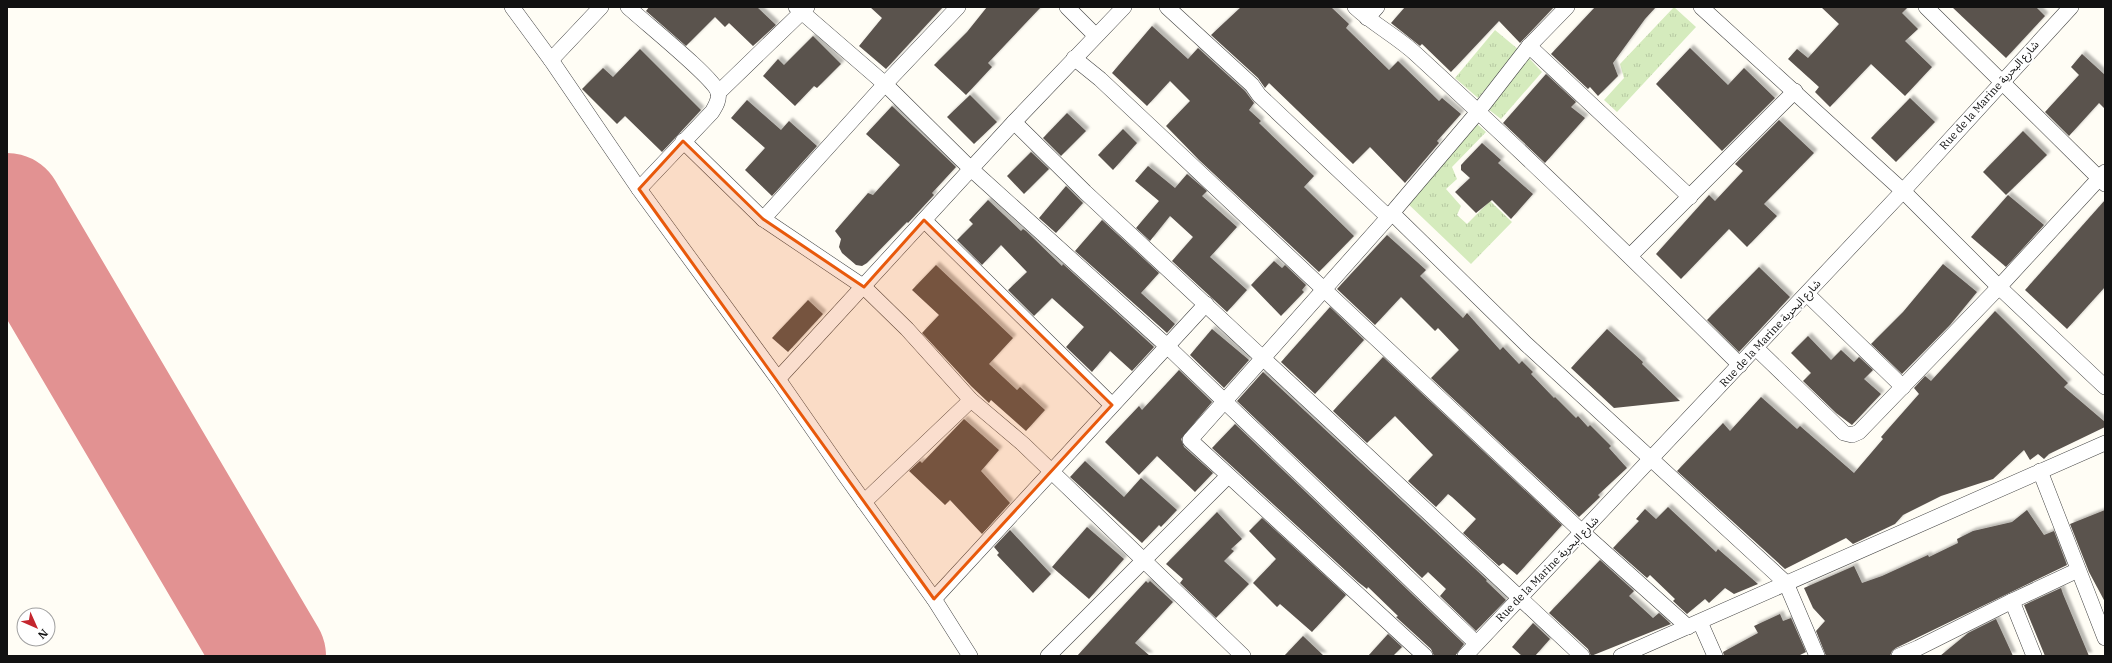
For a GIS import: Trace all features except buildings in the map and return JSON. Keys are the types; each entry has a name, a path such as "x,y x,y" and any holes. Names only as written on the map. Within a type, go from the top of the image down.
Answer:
{"street":[{"path":"512,7 551,60 639,189 778,379 934,599 970,656"},
{"path":"551,60 600,7"},
{"path":"628,7 711,82 718,93 717,104 712,112 639,189"},
{"path":"763,220 958,7"},
{"path":"1067,7 1095,35"},
{"path":"778,379 1014,122 1095,35 1124,7"},
{"path":"1167,7 1252,84 1259,94 1386,215 1392,213"},
{"path":"1355,7 1367,18 1416,54 1630,256 1740,364"},
{"path":"1367,18 1377,7"},
{"path":"1424,656 1190,440 1226,402 1263,357 1392,213 1478,112 1529,46 1567,7"},
{"path":"1701,7 1795,91 1903,192 1999,287 2105,387"},
{"path":"1756,348 1839,428 1852,435 1859,432 2103,178 1926,7"},
{"name":"Rue de la Marine شارع البحرية","path":"1465,656 1476,643 1522,598 1582,532 1903,192 2002,81 2071,7"},
{"path":"718,93 802,9 886,84 971,169 1166,345 1476,643"},
{"path":"1529,46 1690,197"},
{"path":"1074,58 1100,79 1323,290 1469,424 1582,532 1694,625 1715,656"},
{"path":"1630,256 1795,91"},
{"path":"1014,122 1085,192 1522,598 1582,656"},
{"path":"683,141 763,220 864,287 906,328 971,400 1023,444 1051,473 1145,560 1243,656"},
{"path":"1392,213 1526,344 1786,583 1817,656"},
{"path":"924,220 1112,405"},
{"path":"1807,294 1903,387"},
{"path":"934,599 1051,473 1166,345 1206,304"},
{"path":"864,502 971,400"},
{"path":"1621,656 2105,443"},
{"path":"2040,472 2105,638"},
{"path":"1056,653 1228,476"},
{"path":"1899,656 1920,652 2012,601 2078,570"},
{"path":"2012,601 2034,656"}],"highlighted area":[{"path":"683,141 763,219 864,287 924,220 1112,405 934,599 639,189"}],"green space":[{"path":"1674,7 1696,27 1617,112 1604,100 1624,78 1620,64"},
{"path":"1495,30 1519,50 1478,98 1455,78"},
{"path":"1528,57 1542,72 1501,119 1488,109"},
{"path":"1476,123 1486,132 1452,167 1457,179 1446,189 1461,206 1457,215 1467,224 1490,201 1512,222 1471,264 1404,200"}],"runway":[{"path":"7,209 270,656"}]}
